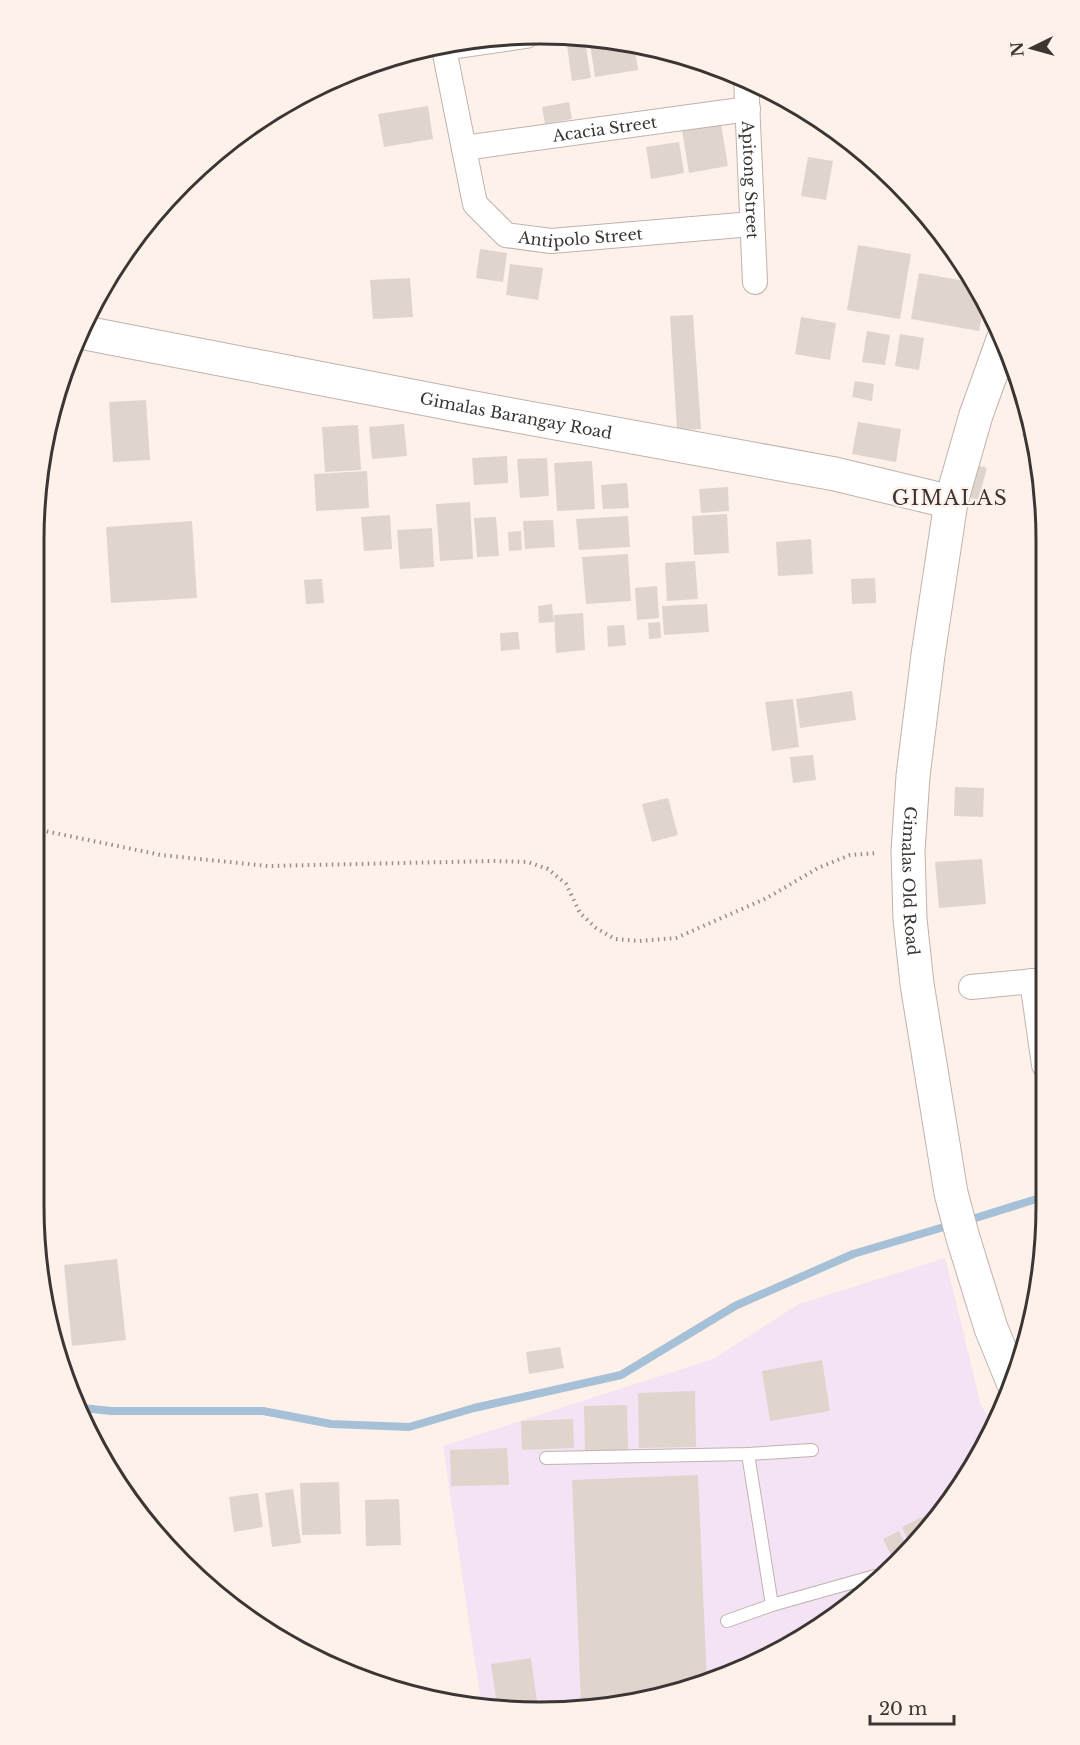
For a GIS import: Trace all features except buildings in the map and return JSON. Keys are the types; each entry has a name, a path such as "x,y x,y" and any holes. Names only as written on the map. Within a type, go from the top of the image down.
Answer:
{"street":[{"name":"Antipolo Street","path":"445,53 475,204 506,235 551,241 752,224"},
{"name":"Apitong Street","path":"747,89 755,282"},
{"name":"Acacia Street","path":"464,148 748,109"},
{"name":"Gimalas Barangay Road","path":"89,334 463,406 824,471 951,502"},
{"name":"Gimalas Old Road","path":"1003,360 976,415 951,502 916,754 908,851 910,919 917,984 951,1193 991,1328 1008,1370"},
{"path":"971,987 1036,981"}],"lane":[{"path":"546,1458 748,1454 812,1450"},
{"path":"748,1454 772,1605"},
{"path":"727,1621 772,1605 867,1578"}],"path":[{"path":"44,831 161,855 268,866 528,862 548,868 566,884 580,913 596,928 615,939 639,940 676,938 767,898 818,868 850,855 908,851"}],"shaded area":[{"path":"945,1258 981,1405 988,1418 953,1481 934,1507 891,1556 842,1599 788,1635 730,1664 669,1685 605,1697 540,1702 480,1697 443,1446 713,1359 799,1304"}],"waterway":[{"path":"966,1221 1036,1199"},
{"path":"87,1409 111,1411 263,1411 331,1424 409,1427 474,1408 621,1375 735,1306 853,1254 954,1224"}],"district":[{"name":"GIMALAS","path":"950,498"}]}
